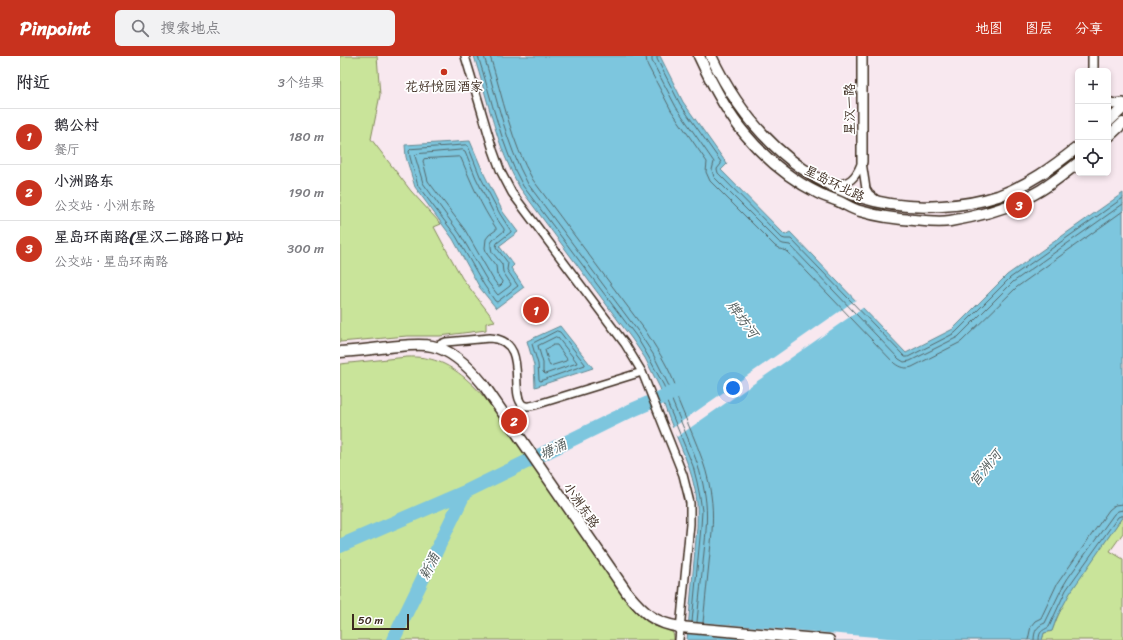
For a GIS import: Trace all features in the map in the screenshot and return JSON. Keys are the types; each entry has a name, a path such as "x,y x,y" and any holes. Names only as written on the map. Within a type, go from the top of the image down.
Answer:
{"main road":[{"name":"星岛环北路","path":"699,56 716,90 745,134 771,161 802,184 858,211 897,219 936,222 979,215 1024,199 1041,190 1075,165"},
{"name":"星岛环北路","path":"711,56 739,104 766,139 805,171 818,179 868,200 911,207 958,205 979,202 999,196 1024,184 1040,175 1075,149"},
{"path":"1111,119 1123,108"},
{"path":"1111,134 1123,123"},
{"name":"小洲东路","path":"340,352 410,345 425,345 451,355 464,364 483,384 628,594 646,614 669,625 829,640"}],"street":[{"path":"464,56 493,150 501,172 512,193 625,344 642,372 680,465 690,503 690,524 684,627 678,640"},
{"name":"星汉一路","path":"862,56 862,162 866,189 869,194 880,203"},
{"path":"1093,56 1093,68"},
{"path":"1111,103 1123,103"},
{"path":"832,186 844,184 854,177 862,162"},
{"path":"436,348 446,342 490,338 495,338 505,343 510,349 515,360 518,398 522,404 527,406 535,405 642,372"}],"green space":[{"path":"340,56 377,56 380,95 371,139 411,191 441,224 434,227 462,278 495,321 486,323 486,330 440,336 407,336 340,342"},
{"path":"407,357 431,359 445,364 473,385 500,418 624,598 646,621 655,626 671,631 674,635 674,640 340,640 340,364"},
{"path":"1123,516 1123,533 1110,551 1123,559 1123,640 1042,640 1044,633 1052,631 1062,606 1072,589"}],"water":[{"path":"474,56 660,56 683,102 727,164 721,170 785,235 790,232 906,353 953,329 1007,275 1123,193 1123,516 1070,593 1057,617 1052,631 1044,633 1042,640 687,640 697,527 697,499 689,466 662,398 644,400 661,391 645,358 520,188 512,173 499,140"},
{"path":"470,141 484,174 503,212 518,232 499,246 514,265 511,268 524,287 496,308 480,288 453,239 415,187 406,157 405,145"},
{"path":"560,326 593,368 535,387 534,365 527,341"}],"pier":[{"path":"857,299 864,307 677,437 671,429"},
{"path":"688,621 911,640 756,640 687,634"}],"waterway":[{"name":"塘涌","path":"340,546 465,492 630,411 679,390"},
{"name":"新涌","path":"393,640 465,492"}],"place":[{"name":"花好悦园酒家","path":"444,72"},
{"name":"星岛环南路(星汉二路路口)站","path":"1019,205"},
{"name":"鹅公村","path":"536,310"},
{"name":"小洲路东","path":"514,421"}],"water label":[{"name":"牌坊河","path":"743,319"},
{"name":"官洲河","path":"985,468"}]}
